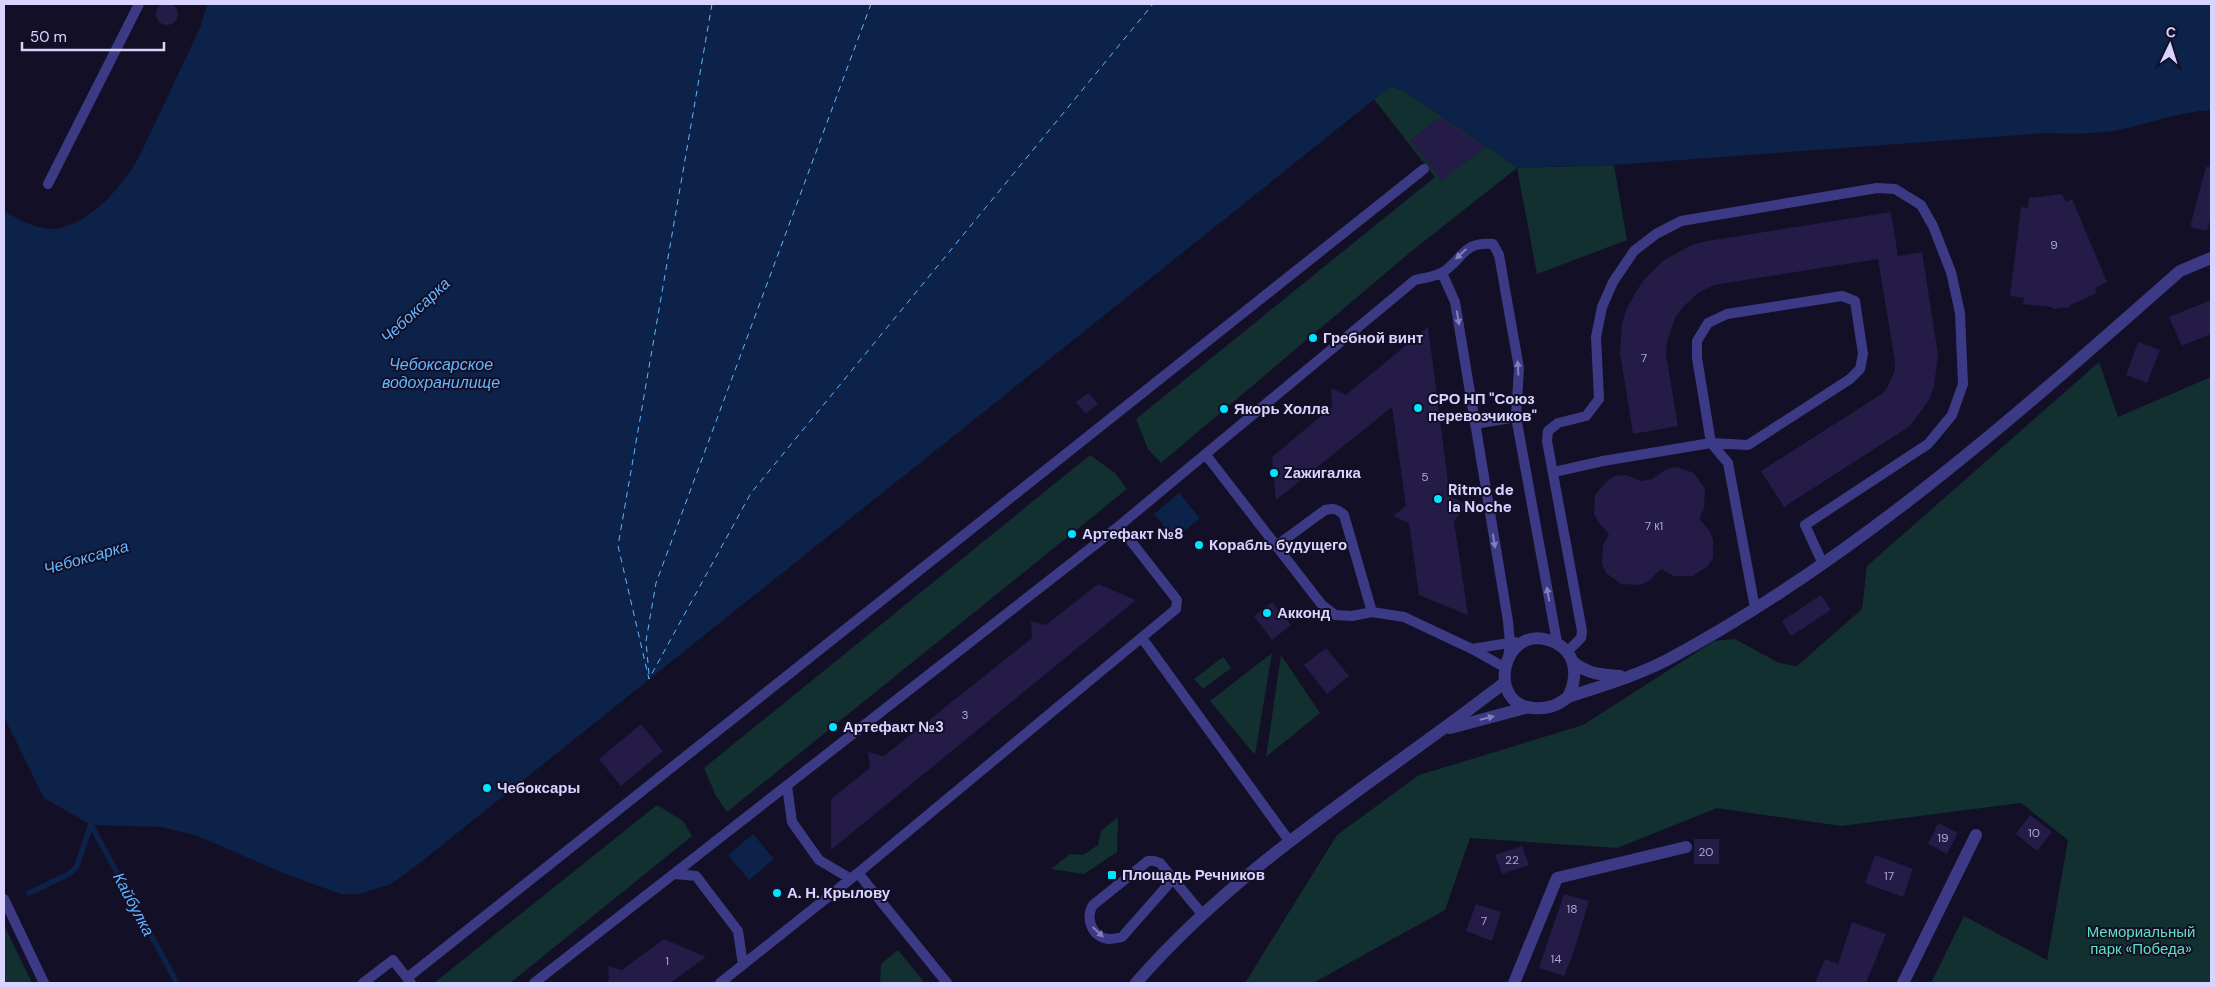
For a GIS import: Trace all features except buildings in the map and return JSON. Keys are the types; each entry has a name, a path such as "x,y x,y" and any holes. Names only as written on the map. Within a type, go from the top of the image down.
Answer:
{"street":[{"path":"1445,729 1530,708 1558,706 1568,697 1666,660 1755,608 1823,564 1980,443 2180,271 2211,258"},
{"path":"1530,708 1519,704 1510,696 1504,683 1506,663 1515,647 1528,640 1543,638 1556,642 1584,670 1600,675 1627,676"},
{"path":"1568,697 1574,681 1571,657"},
{"path":"1136,983 1202,914 1290,842 1336,805 1445,729 1504,683"},
{"path":"1903,983 1976,835"},
{"path":"1514,983 1557,878 1686,847"}],"lane":[{"path":"48,184 139,4"},
{"path":"363,983 393,960 409,981 1424,169"},
{"path":"1571,657 1581,638 1582,631 1547,441 1548,432 1558,423 1586,416 1599,399 1596,337 1602,306 1613,282 1634,251 1656,234 1681,221 1877,188 1895,189 1921,206 1933,226 1951,272 1960,313 1963,384 1952,415 1928,444 1805,526 1823,564"},
{"path":"534,983 1119,526 1415,280 1442,273 1466,249 1481,243 1493,244 1499,255 1519,368 1516,417 1556,642"},
{"path":"1206,454 1322,605 1336,615 1352,616 1372,612 1404,617 1506,663 1510,643 1455,302 1442,273"},
{"path":"1554,472 1603,461 1711,443 1748,445 1850,379 1860,369 1863,354 1855,302 1842,296 1727,314 1708,323 1697,341 1697,358 1711,443 1728,463 1755,608"},
{"path":"1475,424 1516,417"},
{"path":"1276,546 1325,510 1332,508 1340,510 1344,515 1372,612"},
{"path":"720,983 855,876 1176,609 1177,600 1119,526"},
{"path":"1142,638 1290,842"},
{"path":"1472,649 1528,640"},
{"path":"787,786 792,822 819,860 855,876 947,983"},
{"path":"1173,879 1122,938 1109,939 1100,937 1089,922 1088,913 1093,905 1148,861 1154,860 1160,864 1173,879 1202,914"},
{"path":"675,874 696,876 738,931 743,965"},
{"path":"4,899 44,983"}],"green space":[{"path":"1391,86 1406,92 1518,168 1614,165 1627,240 1537,274 1517,168 1413,250 1161,463 1148,449 1136,419 1435,177 1373,98"},
{"name":"Мемориальный парк «Победа»","path":"2099,362 2118,417 2211,377 2211,983 1931,983 1964,916 2047,960 2068,840 2021,803 1841,826 1717,808 1617,848 1470,838 1445,910 1313,983 1245,983 1337,835 1419,775 1583,725 1714,641 1735,639 1779,663 1797,666 1862,609 1867,566"},
{"path":"1090,455 1115,473 1127,489 727,812 716,796 704,768"},
{"path":"1272,653 1255,755 1210,701"},
{"path":"1281,655 1320,713 1266,757"},
{"path":"1223,657 1231,668 1203,689 1194,679"},
{"path":"657,805 683,821 692,836 510,983 434,983"},
{"path":"1118,817 1117,852 1084,874 1051,869 1070,854 1083,855 1098,845 1101,831"},
{"path":"4,925 32,983 4,983"},
{"path":"898,950 925,983 880,983 881,964"}],"water":[{"name":"Чебоксарское водохранилище","path":"207,4 2211,4 2211,110 2186,113 2113,131 2096,133 2047,133 1627,164 1518,168 1406,92 1391,86 416,866 391,884 360,894 341,894 288,875 198,836 161,827 91,825 44,798 4,717 4,210 31,225 54,229 61,228 86,217 107,200 125,179 139,157 201,26"},
{"path":"1179,493 1200,518 1175,539 1154,514"},
{"path":"753,834 774,859 749,880 728,855"}],"waterway":[{"path":"29,893 71,873 77,866 93,818"},
{"name":"Кайбулка","path":"91,825 177,983"}],"ferry route":[{"path":"712,4 618,546 649,679 751,493 1153,4"},
{"path":"649,674 646,641 656,583 871,4"}],"place":[{"name":"Гребной винт","path":"1313,338"},
{"name":"СРО НП \"Союз перевозчиков\"","path":"1418,408"},
{"name":"Якорь Холла","path":"1224,409"},
{"name":"Zажигалка","path":"1274,473"},
{"name":"Ritmo de la Noche","path":"1438,499"},
{"name":"Артефакт №8","path":"1072,534"},
{"name":"Корабль будущего","path":"1199,545"},
{"name":"Акконд","path":"1267,613"},
{"name":"Артефакт №3","path":"833,727"},
{"name":"Чебоксары","path":"487,788"},
{"name":"Площадь Речников","path":"1112,875"},
{"name":"А. Н. Крылову","path":"777,893"}],"water label":[{"name":"Чебоксарка","path":"415,310"},
{"name":"Чебоксарка","path":"86,557"}]}
